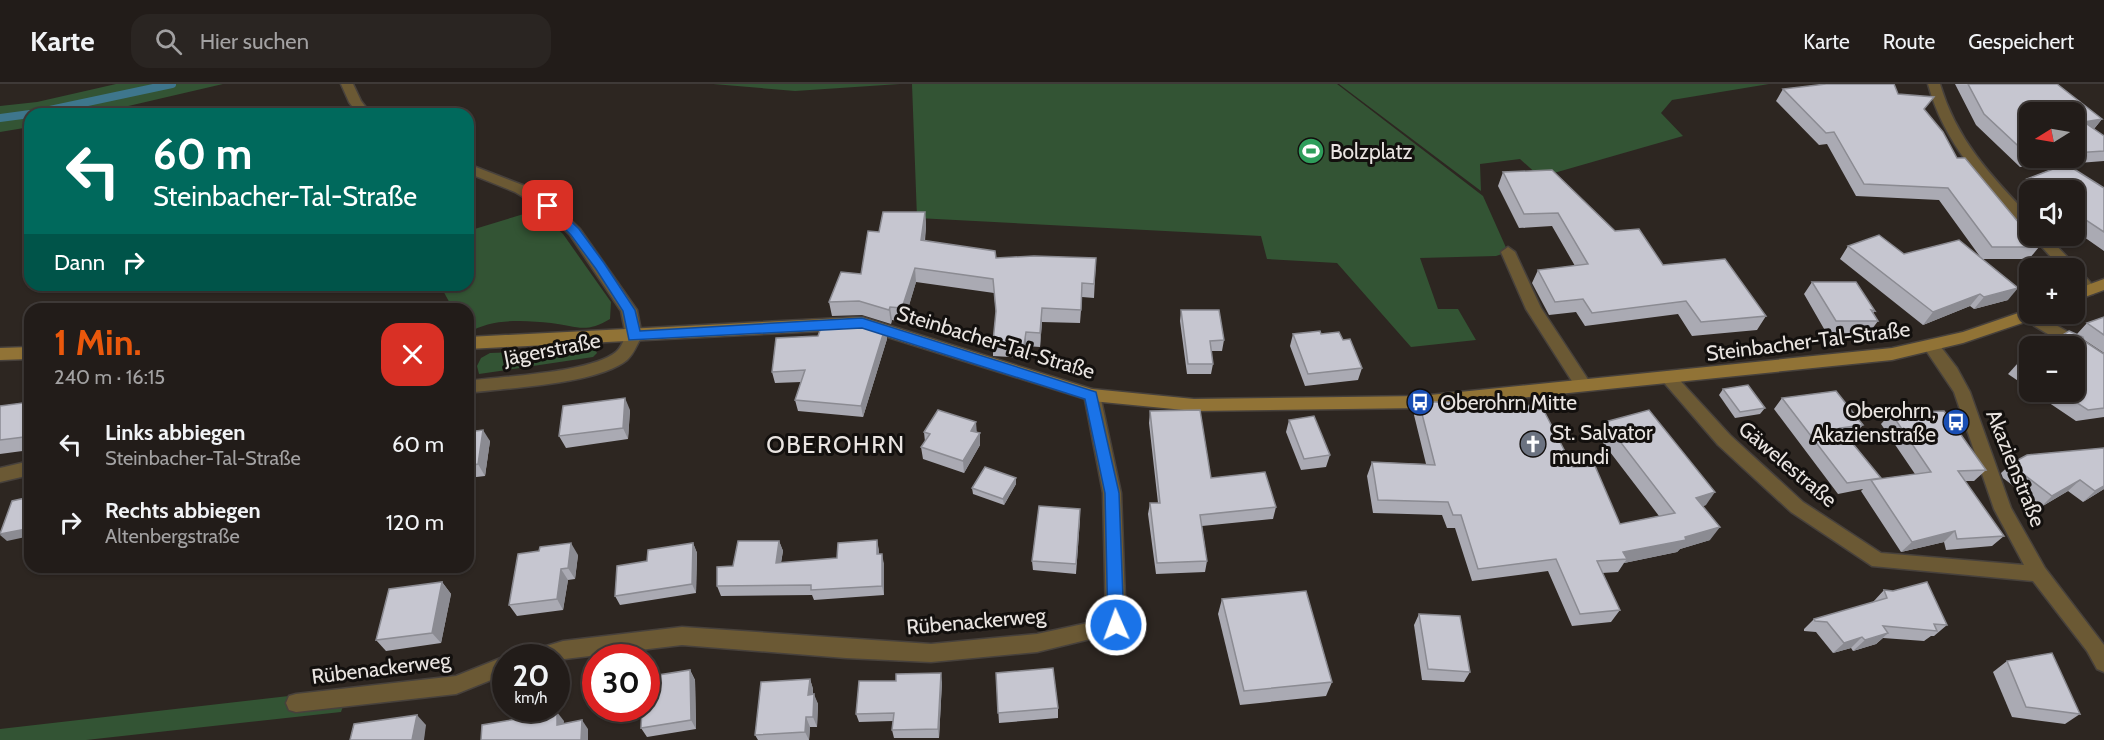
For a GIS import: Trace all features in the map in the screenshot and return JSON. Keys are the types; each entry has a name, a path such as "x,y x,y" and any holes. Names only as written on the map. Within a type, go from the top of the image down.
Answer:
{"main road":[{"path":"2085,291 2104,284"},
{"name":"Steinbacher-Tal-Straße","path":"474,343 862,323 1092,395 1194,405 1420,402 1892,354 1992,329 2019,318"},
{"path":"0,354 24,354"}],"street":[{"path":"347,84 360,108"},
{"path":"1934,84 1938,103 1958,144 2019,213"},
{"path":"474,170 520,189 548,206 575,232 629,310 634,336"},
{"path":"2048,246 2059,258"},
{"path":"1508,252 1534,309 1583,385"},
{"path":"2046,324 2086,350 2104,365"},
{"name":"Jägerstraße","path":"474,386 579,371 606,364 621,356 634,336"},
{"name":"Akazienstraße","path":"1931,346 1951,372 1962,392 2003,509 2038,574 2094,645 2104,663"},
{"name":"Gäwelestraße","path":"1668,378 1724,440 1797,507 1878,561 1939,564 2038,574"},
{"name":"Rübenackerweg","path":"570,649 682,636 931,653 1037,643 1116,625 1112,493 1092,395"},
{"path":"0,475 24,469"},
{"name":"Rübenackerweg","path":"296,703 456,685 492,671"}],"green space":[{"path":"116,84 223,84 120,108 24,108 24,128 0,132 0,106 37,102"},
{"path":"713,84 900,84 795,91"},
{"path":"912,84 1337,84 1483,196 1508,252 1496,256 1420,258 1438,309 1458,309 1476,340 1411,347 1337,263 1267,259 1261,236 917,218"},
{"path":"1339,84 1769,84 1672,100 1661,113 1683,136 1540,177 1520,159 1480,164 1481,191"},
{"path":"537,210 563,234 611,302 610,319 587,328 541,322 508,321 474,330 474,303 450,303 443,291 474,291 474,229"},
{"path":"595,349 597,353 593,357 479,374 477,366 481,358 490,353"},
{"path":"349,689 341,712 86,740 0,740 0,729"}],"building":[{"path":"1826,84 1894,84 1898,94 1934,97 1924,109 1943,132 1957,158 1965,158 2019,223 2019,246 2039,247 1992,247 1948,188 1864,184 1834,132 1826,133 1783,89"},
{"path":"1968,84 2057,84 2080,102 2019,102 2019,147 1984,114"},
{"path":"2085,106 2102,119 2085,122"},
{"path":"2085,123 2104,136 2104,151 2085,152"},
{"path":"2056,168 2072,168 2104,188 2104,232 2085,219 2085,180 2027,179"},
{"path":"1552,170 1615,231 1639,229 1663,265 1725,259 1766,316 1701,322 1686,301 1592,313 1583,299 1555,302 1538,270 1588,264 1558,213 1524,214 1503,172"},
{"path":"883,212 925,212 921,240 995,251 996,258 1034,256 1096,258 1094,284 1082,283 1081,310 1042,308 1040,333 1026,332 1024,345 993,342 996,311 993,279 915,268 902,308 890,307 889,310 859,301 829,302 841,272 861,274 868,231 879,232"},
{"path":"1879,235 1904,254 1959,240 2018,288 1984,297 1980,294 1933,312 1848,246"},
{"path":"1812,282 1856,282 1875,311 1871,310 1878,321 1836,321"},
{"path":"1181,310 1219,310 1224,340 1210,341 1213,364 1188,364"},
{"path":"2104,317 2104,335 2087,323"},
{"path":"860,320 885,328 861,406 795,400 805,370 772,372 776,338 818,336 823,322"},
{"path":"1320,331 1321,334 1339,332 1343,340 1350,339 1362,368 1308,374 1293,334"},
{"path":"2069,331 2081,336 2061,336"},
{"path":"2085,342 2104,354 2104,408 2088,410 2076,402 2085,402"},
{"path":"1748,385 1765,408 1740,412 1723,389"},
{"path":"1836,391 1863,425 1840,428 1881,478 1847,483 1782,398"},
{"path":"625,398 623,428 559,436 563,406"},
{"path":"1419,402 1468,402 1469,404 1483,404 1485,410 1533,405 1535,410 1543,409 1573,467 1595,466 1620,524 1675,513 1605,422 1649,410 1715,492 1696,498 1720,527 1685,537 1686,540 1623,552 1627,559 1597,561 1620,610 1580,614 1556,559 1478,569 1461,515 1453,515 1448,502 1378,500 1372,462 1435,465"},
{"path":"24,403 24,437 0,440 0,406"},
{"path":"938,410 976,422 971,431 980,433 963,461 921,447 930,434 924,432"},
{"path":"1200,410 1211,478 1265,472 1276,507 1200,515 1207,561 1157,563 1150,503 1160,503 1150,411"},
{"path":"1944,411 1986,470 1958,471 2004,536 1957,539 1955,531 1912,542 1871,480 1931,472 1891,413"},
{"path":"1314,416 1330,455 1304,459 1289,420"},
{"path":"483,430 478,464 474,465 474,431"},
{"path":"2104,448 2104,486 2095,491 2080,480 2052,496 2014,467 2012,463 2027,455"},
{"path":"985,467 1016,478 1003,499 972,488"},
{"path":"24,498 24,529 0,534 12,501"},
{"path":"1039,506 1080,509 1076,564 1032,561"},
{"path":"877,540 877,554 882,554 882,586 811,590 811,585 717,586 717,567 733,566 738,541 779,541 776,563 837,558 838,543"},
{"path":"571,543 568,568 561,569 557,599 509,605 518,554 539,551 540,547"},
{"path":"693,543 692,584 615,596 617,566 647,561 648,550"},
{"path":"442,582 432,633 376,640 389,589"},
{"path":"1927,582 1947,625 1934,624 1937,631 1883,626 1888,633 1865,640 1862,637 1844,643 1827,622 1814,619 1887,598 1884,590 1893,591"},
{"path":"1306,591 1332,682 1244,691 1222,599"},
{"path":"1419,614 1460,616 1470,672 1428,669"},
{"path":"2052,653 2080,714 2026,707 2007,661"},
{"path":"1053,668 1058,708 998,713 996,673"},
{"path":"690,670 691,720 641,728 641,722 660,722 660,675"},
{"path":"941,673 938,729 892,730 894,713 856,714 859,681 896,681 896,674"},
{"path":"810,679 808,695 814,694 813,717 806,717 805,732 755,735 761,682"},
{"path":"417,715 412,740 350,740 354,724"},
{"path":"582,720 581,740 481,740 482,725 499,722 557,722 557,725"}],"waterway":[{"path":"59,108 172,84"},
{"path":"0,118 24,115"}],"place":[{"name":"Bolzplatz","path":"1311,151"},
{"name":"Oberohrn Mitte","path":"1420,402"},
{"name":"Oberohrn, Akazienstraße","path":"1956,422"},
{"name":"St. Salvator mundi","path":"1533,444"}],"district":[{"name":"OBEROHRN","path":"836,444"}],"route":[{"path":"548,206 575,232 600,266 629,310 634,336 862,323 1092,395 1112,493 1116,625"}]}
